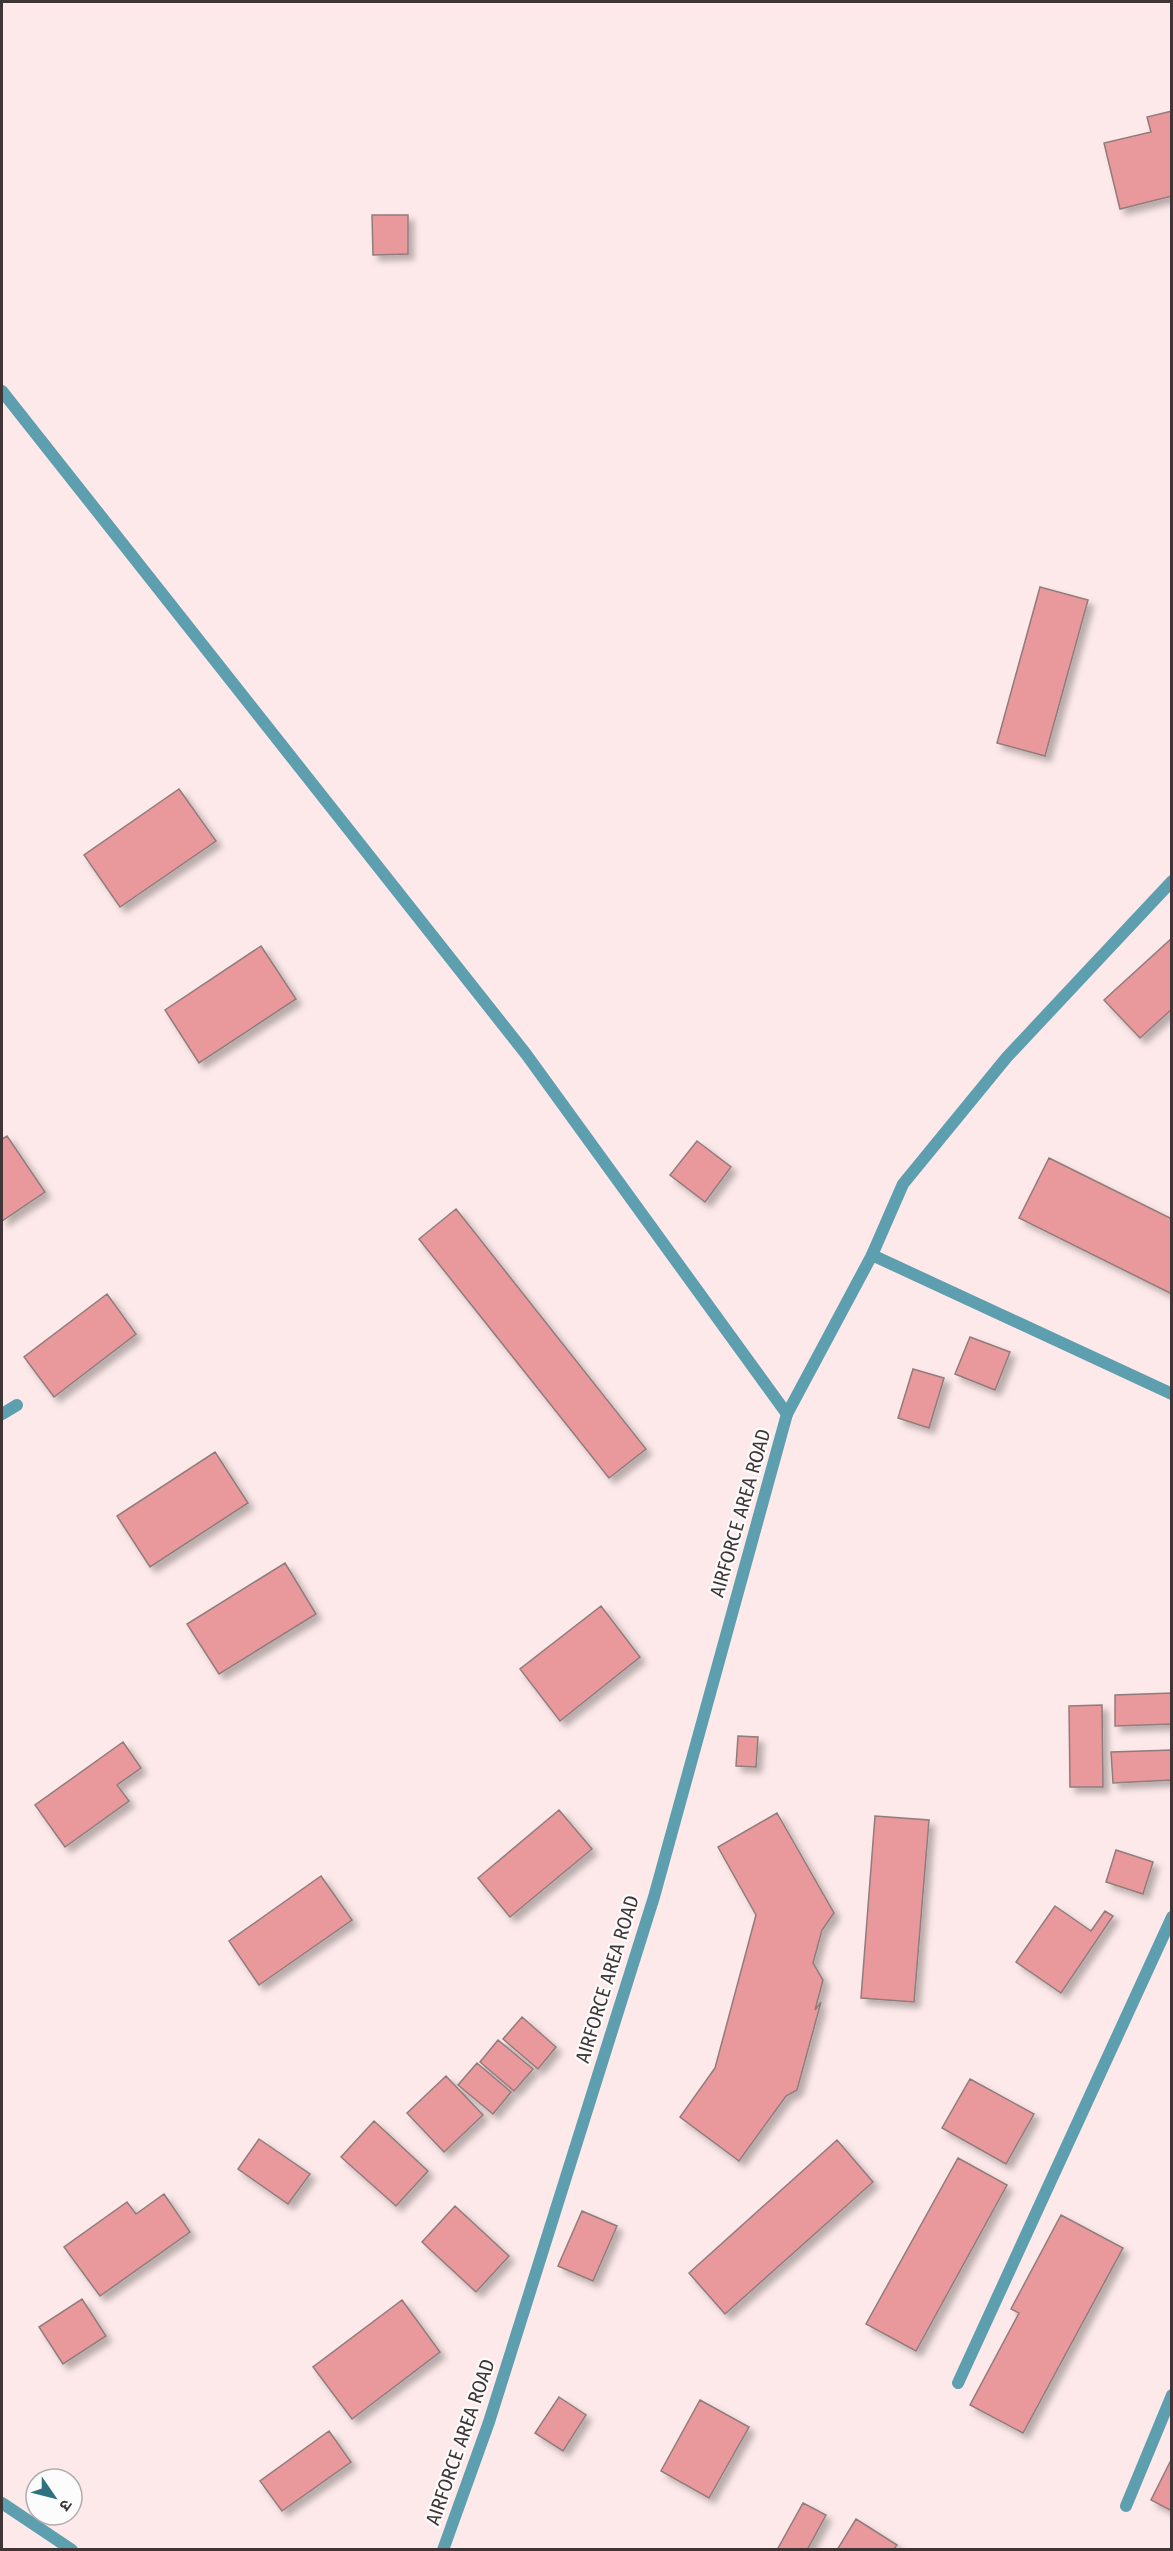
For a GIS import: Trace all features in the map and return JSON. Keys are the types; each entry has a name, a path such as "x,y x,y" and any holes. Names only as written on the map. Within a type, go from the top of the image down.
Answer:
{"street":[{"path":"2,391 526,1054 787,1414"},
{"name":"AIRFORCE AREA ROAD","path":"443,2550 489,2422 654,1897 787,1414 872,1255 903,1184 1007,1057 1172,881"},
{"path":"872,1255 1172,1394"},
{"path":"2,1414 17,1405"},
{"path":"958,2383 1172,1917"},
{"path":"1126,2506 1172,2395"},
{"path":"2,2503 72,2550"}],"building":[{"path":"1172,111 1172,196 1120,209 1104,143 1151,132 1147,117"},
{"path":"372,215 408,215 408,254 373,255"},
{"path":"1040,587 1088,600 1045,756 997,743"},
{"path":"179,789 216,841 120,907 84,855"},
{"path":"1172,938 1172,1009 1140,1038 1104,1000"},
{"path":"261,946 296,999 199,1063 165,1010"},
{"path":"7,1136 45,1192 2,1221 2,1139"},
{"path":"697,1141 731,1167 705,1202 670,1175"},
{"path":"1049,1158 1172,1219 1172,1294 1019,1218"},
{"path":"456,1209 646,1449 609,1478 419,1239"},
{"path":"107,1294 136,1334 54,1397 24,1357"},
{"path":"970,1337 1010,1352 995,1390 955,1374"},
{"path":"913,1369 944,1378 929,1428 898,1418"},
{"path":"215,1452 248,1503 150,1567 117,1516"},
{"path":"285,1563 316,1614 219,1674 187,1624"},
{"path":"601,1606 640,1657 560,1721 520,1669"},
{"path":"1172,1693 1172,1724 1115,1726 1115,1695"},
{"path":"1102,1705 1103,1787 1070,1787 1069,1706"},
{"path":"738,1736 758,1737 756,1767 736,1766"},
{"path":"123,1742 141,1768 117,1785 129,1801 65,1847 35,1805"},
{"path":"1172,1750 1172,1780 1113,1783 1111,1752"},
{"path":"559,1810 592,1849 510,1917 478,1878"},
{"path":"777,1813 834,1913 822,1930 813,1963 823,1980 815,2010 821,2002 797,2090 786,2096 739,2161 680,2117 715,2068 756,1915 718,1847"},
{"path":"875,1816 929,1820 914,2002 861,1998"},
{"path":"1116,1850 1153,1862 1143,1894 1106,1882"},
{"path":"321,1876 352,1920 259,1985 229,1941"},
{"path":"1055,1906 1091,1931 1105,1911 1113,1916 1061,1993 1016,1962"},
{"path":"522,2017 556,2047 538,2069 503,2039"},
{"path":"498,2040 533,2069 514,2091 480,2062"},
{"path":"477,2063 511,2092 493,2114 458,2085"},
{"path":"446,2076 483,2115 444,2152 407,2113"},
{"path":"970,2079 1034,2114 1006,2164 942,2128"},
{"path":"374,2121 428,2171 396,2206 341,2157"},
{"path":"259,2139 310,2174 288,2204 238,2169"},
{"path":"837,2140 873,2182 725,2314 689,2273"},
{"path":"958,2158 1007,2185 916,2351 866,2324"},
{"path":"164,2194 190,2232 100,2296 64,2247 127,2202 136,2214"},
{"path":"455,2206 509,2256 476,2292 422,2242"},
{"path":"582,2211 617,2226 593,2281 558,2266"},
{"path":"1061,2215 1123,2248 1023,2433 970,2405 1019,2313 1011,2309"},
{"path":"82,2299 106,2336 63,2364 39,2327"},
{"path":"402,2300 440,2352 352,2419 313,2367"},
{"path":"559,2397 586,2415 563,2451 535,2433"},
{"path":"700,2400 749,2427 709,2498 661,2471"},
{"path":"329,2431 351,2462 282,2511 260,2481"},
{"path":"1172,2458 1172,2511 1151,2500"},
{"path":"803,2503 826,2515 807,2550 777,2550"},
{"path":"856,2519 897,2545 893,2550 837,2550"}]}
